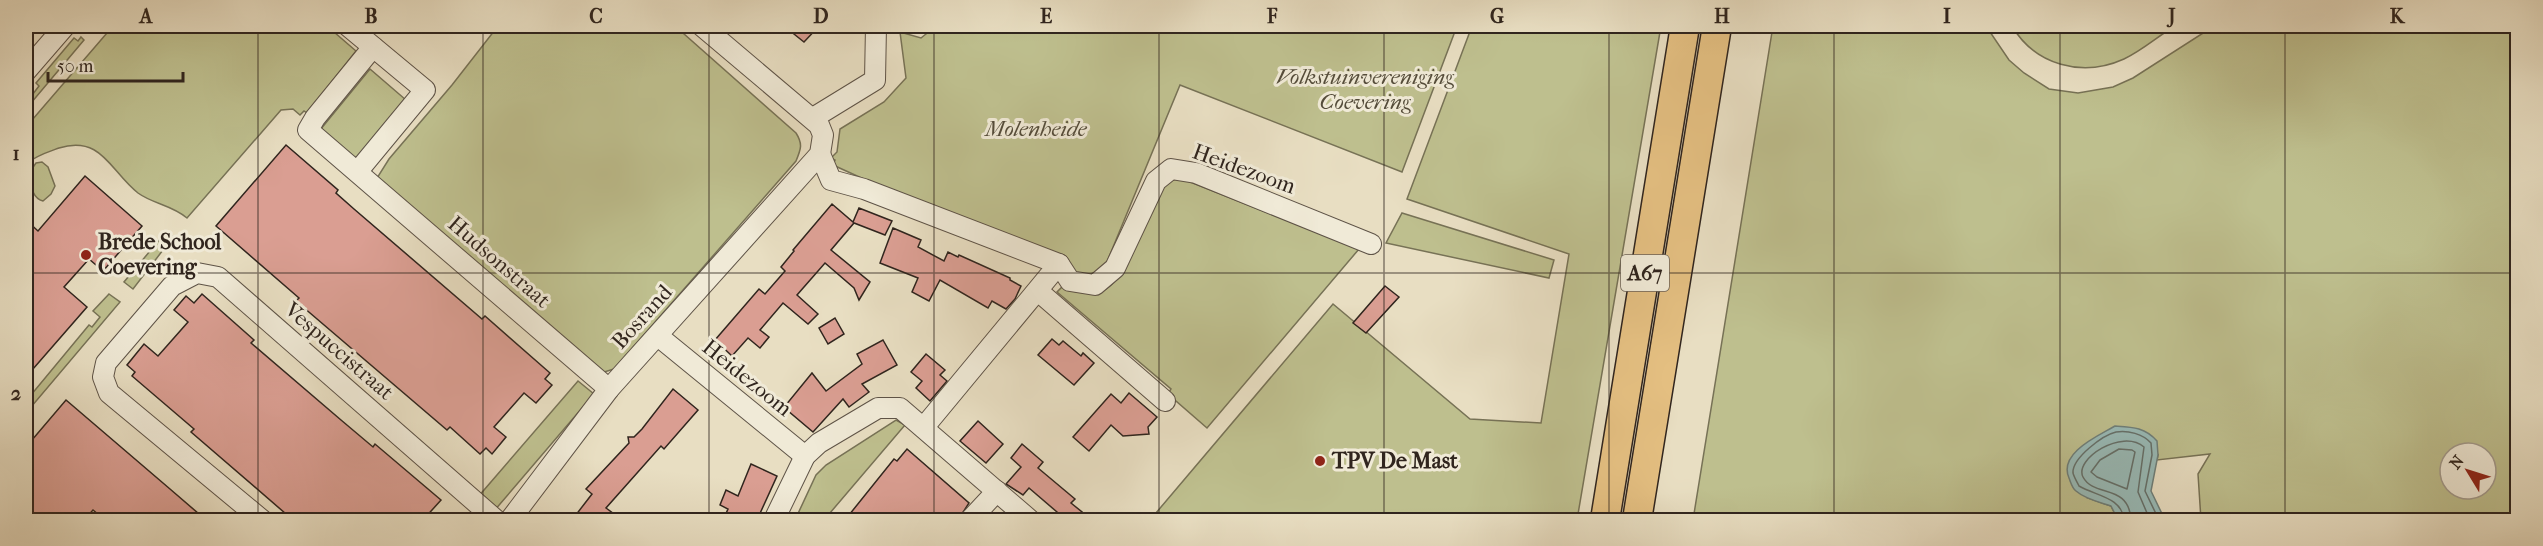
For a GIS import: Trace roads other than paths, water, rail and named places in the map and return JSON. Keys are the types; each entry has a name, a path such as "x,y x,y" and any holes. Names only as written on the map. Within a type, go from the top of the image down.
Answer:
{"highway":[{"name":"A67","path":"1605,520 1685,26"},
{"name":"A67","path":"1637,520 1717,26"}],"street":[{"path":"26,71 65,26"},
{"path":"348,26 425,90 358,171"},
{"path":"702,26 819,125 823,135 820,154 831,180 864,189 1059,264 924,427"},
{"path":"813,118 875,80 876,26"},
{"name":"Hudsonstraat","path":"373,46 315,118 308,130 609,389"},
{"name":"Bosrand","path":"510,520 609,389 820,154"},
{"name":"Heidezoom","path":"1059,264 1070,281 1095,285 1115,268 1156,181 1171,169 1196,172 1371,244"},
{"name":"Vespuccistraat","path":"262,520 109,393 103,377 106,363 172,286 197,273 218,277 496,520"},
{"path":"1038,291 1165,401"},
{"name":"Heidezoom","path":"658,336 805,456"},
{"path":"774,520 805,456 819,443 878,408 900,408 1030,520"},
{"path":"970,520 997,491"}],"water":[{"path":"2115,426 2143,430 2157,441 2158,455 2151,491 2165,520 2118,520 2111,506 2084,496 2073,487 2067,469 2074,453 2090,440"}],"place":[{"name":"Brede School Coevering","path":"86,255"},
{"name":"TPV De Mast","path":"1320,461"}],"park label":[{"name":"Volkstuinvereniging Coevering","path":"1365,90"},
{"name":"Molenheide","path":"1036,129"}]}
